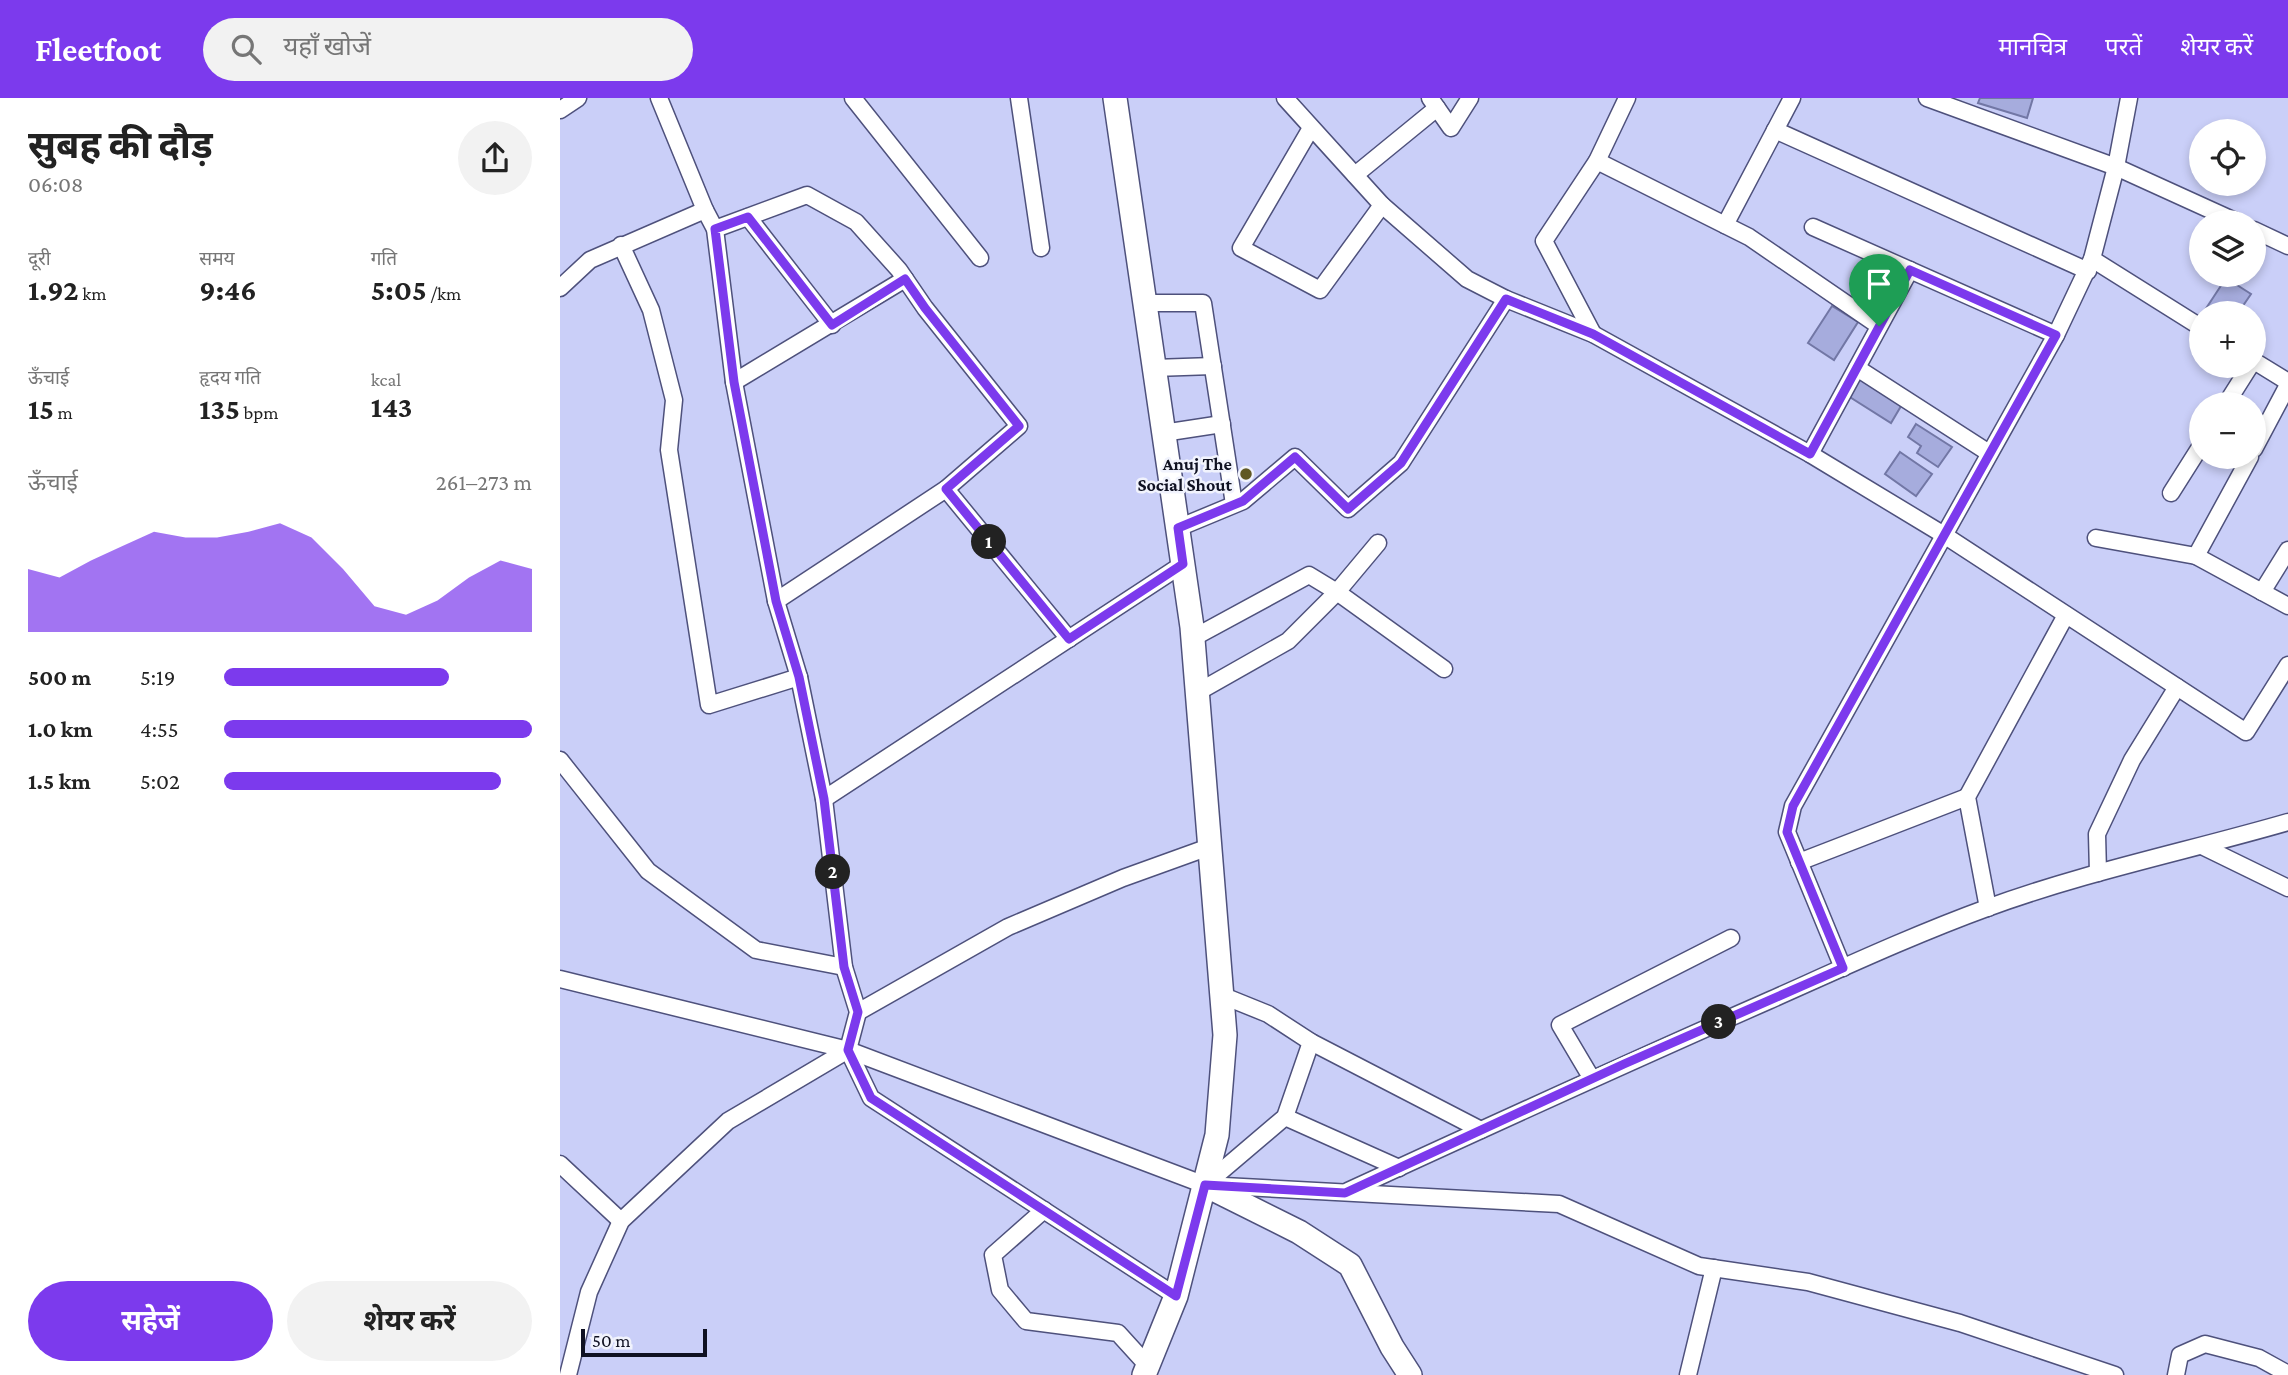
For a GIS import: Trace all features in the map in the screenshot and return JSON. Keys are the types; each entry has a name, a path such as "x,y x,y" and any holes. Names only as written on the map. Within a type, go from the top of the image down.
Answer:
{"street":[{"path":"560,110 578,98"},
{"path":"659,98 715,229 734,382 776,601 799,677 824,799 844,967 858,1012 848,1050 871,1098 1176,1296"},
{"path":"853,98 979,258"},
{"path":"1019,98 1041,248"},
{"path":"1115,98 1193,638 1224,1035 1217,1135 1176,1296 1146,1371"},
{"path":"1285,98 1382,205 1467,279 1506,299 1593,334 1810,454 1944,535 2246,732 2288,665"},
{"path":"1355,175 1433,103 1451,128 1470,98"},
{"path":"1593,334 1544,241 1597,161 1627,98"},
{"path":"1725,225 1791,98"},
{"path":"1927,98 2116,167 2211,210"},
{"path":"1843,968 1787,832 1793,806 2056,335 2090,265 2116,167 2129,98"},
{"path":"1311,128 1241,248 1320,290 1382,205"},
{"path":"1775,130 2090,265 2189,321"},
{"path":"1597,161 1749,237 1879,326"},
{"path":"715,229 807,195 856,222 905,279 1019,426 946,489 776,601"},
{"path":"560,288 590,260 705,210"},
{"path":"748,217 832,325"},
{"path":"1813,227 2056,335"},
{"path":"2266,236 2288,246"},
{"path":"621,245 651,310 674,400 669,450 709,705 799,677"},
{"path":"1810,454 1910,270"},
{"path":"734,382 905,279"},
{"path":"1178,528 1243,501 1295,457 1348,509 1401,463 1506,299"},
{"path":"1144,303 1203,303 1234,504"},
{"path":"1154,368 1213,366"},
{"path":"1857,368 1989,453"},
{"path":"2266,369 2288,384 2266,426"},
{"path":"1163,433 1222,424"},
{"path":"2171,493 2189,465"},
{"path":"2196,556 2243,469"},
{"path":"946,489 1069,639"},
{"path":"2096,538 2196,556 2288,606"},
{"path":"1198,692 1289,642 1337,592 1378,543"},
{"path":"2262,592 2288,550"},
{"path":"824,799 1183,564"},
{"path":"1193,638 1309,575 1444,669"},
{"path":"1988,908 1967,797 2066,615"},
{"path":"2098,873 2097,834 2132,760 2177,687"},
{"path":"560,760 648,871 756,950 844,967"},
{"path":"1799,862 1967,797"},
{"path":"1345,1193 1592,1079 1843,968 1988,908 2098,873 2204,847 2288,822"},
{"path":"858,1012 1008,928 1123,877 1209,847"},
{"path":"2204,847 2288,888"},
{"path":"1592,1079 1560,1025 1731,938"},
{"path":"562,984 848,1050 1205,1185 1299,1233 1350,1265 1392,1347 1410,1375"},
{"path":"1221,995 1268,1014 1311,1042 1481,1130"},
{"path":"1205,1185 1285,1117 1311,1042"},
{"path":"568,1375 589,1292 621,1221 728,1121 848,1050"},
{"path":"1285,1117 1399,1168"},
{"path":"560,1164 621,1221"},
{"path":"1205,1185 1559,1204 1699,1266 1821,1285 1960,1323 2115,1375"},
{"path":"1044,1210 993,1255 1000,1290 1026,1321 1118,1333 1146,1371"},
{"path":"1688,1375 1714,1268"},
{"path":"2176,1375 2180,1355 2205,1344 2259,1357 2288,1374"}],"building":[{"path":"1980,98 2033,98 2027,118 1978,103"},
{"path":"2220,287 2240,287 2251,294 2246,301 2211,301"},
{"path":"1832,306 1858,322 1834,360 1808,343"},
{"path":"1859,373 1904,401 1891,423 1845,394"},
{"path":"1916,424 1952,447 1938,467 1917,453 1921,446 1908,437"},
{"path":"1900,452 1932,474 1916,496 1885,474"}],"place":[{"name":"Anuj The Social Shout","path":"1246,474"}],"route":[{"path":"748,217 832,325 905,279 1019,426 946,489 1069,639 1183,564 1178,528 1243,501 1295,457 1348,509 1401,463 1506,299 1593,334 1810,454 1879,326 1910,270 2056,335 1793,806 1787,832 1843,968 1624,1064 1345,1193 1205,1185 1176,1296 871,1098 848,1050 858,1012 844,967 824,799 799,677 776,601 734,382 715,229 748,217"}]}
